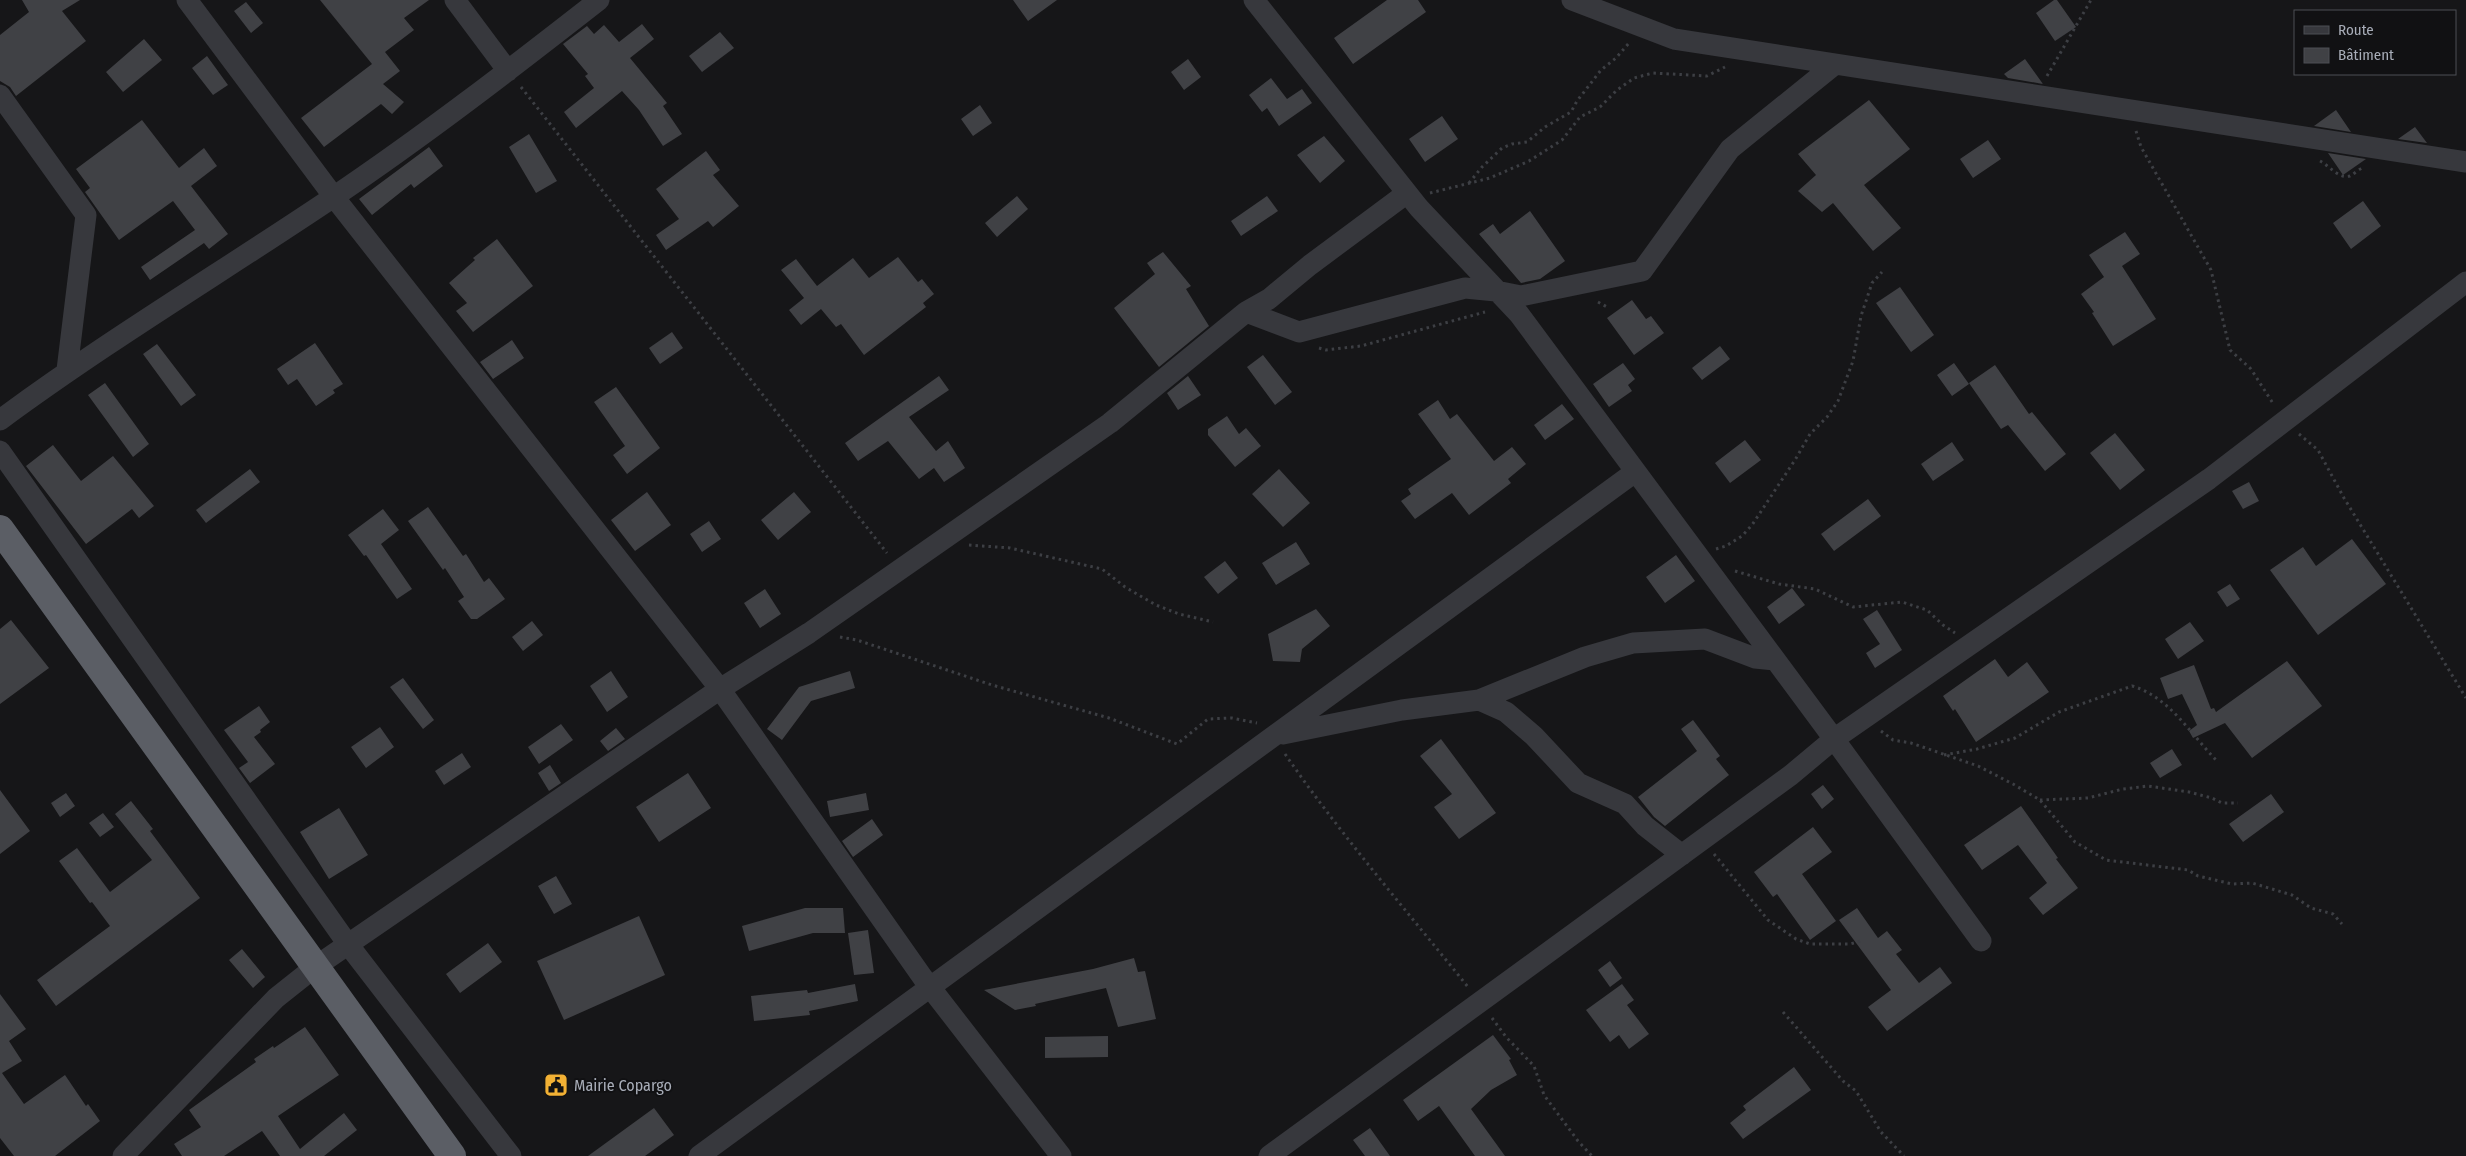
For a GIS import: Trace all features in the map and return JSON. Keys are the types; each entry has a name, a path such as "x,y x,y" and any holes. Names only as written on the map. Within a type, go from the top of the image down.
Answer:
{"highway":[{"path":"0,529 452,1156"}],"street":[{"path":"187,0 334,197 720,689 930,987 1061,1156"},
{"path":"455,0 508,71"},
{"path":"0,420 67,370 334,197 508,71 599,0"},
{"path":"1254,0 1407,193 1514,309 1834,739 1981,941"},
{"path":"1572,0 1674,39 2466,162"},
{"path":"1246,312 1299,332 1465,288 1496,290 1522,296 1642,271 1730,149 1834,65"},
{"path":"0,95 86,216 67,370"},
{"path":"123,1156 276,998 347,943 720,689 810,633 1110,423 1246,312 1269,299 1310,265 1407,193"},
{"path":"1269,1156 1791,776 1834,739 2209,479 2466,282"},
{"path":"0,451 347,943 511,1156"},
{"path":"699,1156 1635,472"},
{"path":"1273,737 1402,710 1479,700 1585,656 1633,643 1705,639 1755,658 1775,660"},
{"path":"1479,700 1506,712 1534,736 1578,783 1625,804 1645,826 1682,855"}],"path":[{"path":"2035,96 2091,0"},
{"path":"1468,184 1502,148 1512,144 1527,142 1550,124 1571,112 1577,101 1601,70 1616,58 1642,27"},
{"path":"1407,193 1425,194 1468,184 1511,170 1547,151 1562,140 1580,117 1600,107 1617,90 1634,78 1653,73 1707,76 1729,64"},
{"path":"508,71 900,570"},
{"path":"2131,111 2140,147 2211,270 2230,350 2251,369 2284,421 2318,450 2344,498 2466,698"},
{"path":"2311,157 2328,165 2338,174 2350,176 2366,166"},
{"path":"1695,552 1726,546 1742,536 1765,507 1810,434 1833,410 1853,361 1861,316 1872,283 1882,272"},
{"path":"1590,303 1598,302 1609,308"},
{"path":"1316,348 1326,350 1361,346 1475,314 1494,310 1514,309"},
{"path":"949,535 962,545 1010,548 1102,569 1125,587 1156,604 1179,614 1213,622"},
{"path":"1728,569 1779,584 1815,589 1854,607 1902,602 1927,610 1943,625 1956,633 1976,640"},
{"path":"810,633 857,640 992,685 1109,718 1177,744 1208,719 1232,718 1265,725 1314,796 1353,846 1480,1002 1506,1037 1534,1066 1544,1095 1578,1141 1592,1156"},
{"path":"1944,755 1977,749 2015,738 2059,712 2132,686 2144,689 2169,706 2218,762"},
{"path":"1860,721 1893,740 1911,743 1978,766 2040,800 2075,842 2106,860 2188,870 2198,876 2232,884 2252,883 2292,895 2311,908 2333,914 2342,924"},
{"path":"2040,800 2088,798 2123,789 2148,786 2189,792 2212,798 2222,803 2238,803"},
{"path":"1703,840 1768,920 1783,930 1810,944 1850,944 1861,941"},
{"path":"1783,1012 1843,1081 1856,1091 1881,1132 1904,1156"}],"building":[{"path":"22,0 80,0 62,11 86,41 16,96 10,87 0,81 0,35 29,12"},
{"path":"320,0 429,0 404,18 414,30 385,52 400,71 383,84 404,102 392,114 381,104 324,147 301,118 372,64"},
{"path":"1013,0 1057,0 1028,21"},
{"path":"1387,0 1418,0 1426,12 1353,64 1334,38"},
{"path":"2054,0 2057,0 2076,27 2055,41 2036,13"},
{"path":"246,2 263,23 251,33 234,11"},
{"path":"642,24 654,39 630,58 667,103 663,106 682,134 663,146 639,110 622,91 576,128 564,112 594,88 585,76 588,74 563,44 587,26 594,34 604,25 619,42"},
{"path":"720,32 734,48 702,72 689,56"},
{"path":"144,39 162,60 123,92 106,72"},
{"path":"207,56 228,85 213,95 192,68"},
{"path":"1188,59 1201,77 1184,90 1171,72"},
{"path":"2025,59 2043,84 2008,78 2004,74"},
{"path":"1271,78 1287,99 1302,89 1312,103 1279,126 1267,108 1262,112 1249,95"},
{"path":"1869,100 1910,149 1864,185 1901,228 1873,251 1833,203 1822,212 1798,191 1816,175 1798,154"},
{"path":"980,105 992,123 973,136 961,119"},
{"path":"2336,110 2351,132 2314,126"},
{"path":"1442,116 1458,139 1425,162 1409,139"},
{"path":"142,120 179,168 204,148 217,166 191,186 228,234 209,249 204,243 150,280 141,267 195,230 173,201 119,240 85,192 90,188 76,169"},
{"path":"2415,127 2427,143 2398,139"},
{"path":"529,134 557,181 536,193 509,147"},
{"path":"1324,136 1345,161 1320,183 1297,155"},
{"path":"1988,140 2001,159 1973,178 1960,159"},
{"path":"429,147 443,166 414,188 411,184 372,215 359,199"},
{"path":"706,151 720,170 713,175 739,206 713,227 708,221 666,250 656,235 679,219 656,189"},
{"path":"2328,153 2366,159 2343,175"},
{"path":"1017,196 1028,209 997,237 985,223"},
{"path":"1267,196 1278,211 1241,236 1231,221"},
{"path":"2363,201 2381,226 2351,249 2333,223"},
{"path":"1530,211 1565,261 1540,279 1521,283 1479,234 1493,224 1500,234"},
{"path":"2125,232 2140,254 2122,266 2156,319 2113,346 2092,313 2094,312 2081,294 2104,277 2089,255"},
{"path":"497,239 533,286 473,332 456,311 467,303 449,283 475,260 473,258"},
{"path":"1163,252 1191,286 1186,289 1209,326 1159,367 1114,308 1155,274 1147,263"},
{"path":"898,257 918,282 922,279 934,294 923,303 926,307 864,355 841,324 836,327 821,309 801,325 789,310 804,298 781,270 796,259 817,286 853,258 869,278"},
{"path":"1900,287 1934,335 1911,352 1876,303"},
{"path":"1632,300 1646,319 1651,316 1664,333 1634,355 1607,318"},
{"path":"672,332 683,348 660,364 649,348"},
{"path":"512,340 524,358 493,379 480,362"},
{"path":"315,343 343,384 333,390 335,393 316,406 297,379 288,385 277,369"},
{"path":"157,344 196,395 181,406 143,354"},
{"path":"1720,346 1730,359 1702,380 1692,368"},
{"path":"1263,355 1292,392 1275,405 1247,367"},
{"path":"1623,363 1635,379 1628,385 1632,391 1609,407 1593,384"},
{"path":"1954,363 1969,384 1952,396 1937,375"},
{"path":"1995,365 2029,414 2032,412 2066,454 2045,471 2008,425 2001,429 1969,383"},
{"path":"939,376 949,390 909,417 936,451 948,441 965,468 944,482 934,468 919,479 888,441 858,461 845,443"},
{"path":"1188,376 1201,395 1178,410 1167,393"},
{"path":"105,383 149,444 133,457 88,395"},
{"path":"616,387 660,448 627,474 613,455 625,446 594,402"},
{"path":"1438,400 1450,419 1457,414 1494,461 1512,447 1526,464 1508,479 1511,483 1469,515 1452,493 1415,519 1401,501 1411,494 1408,489 1451,459 1418,414"},
{"path":"1562,404 1574,419 1545,440 1534,425"},
{"path":"1227,416 1239,434 1246,428 1261,446 1235,467 1208,435 1208,429"},
{"path":"2115,433 2145,470 2120,490 2090,453"},
{"path":"1745,440 1761,460 1730,483 1715,463"},
{"path":"1952,442 1964,460 1933,481 1921,464"},
{"path":"53,445 81,481 113,456 154,506 139,518 132,509 86,544 26,466"},
{"path":"250,469 260,482 206,523 196,510"},
{"path":"1279,469 1310,503 1283,527 1252,494"},
{"path":"2249,482 2259,501 2243,509 2232,491"},
{"path":"647,492 671,525 635,551 611,520"},
{"path":"794,492 811,512 778,540 761,520"},
{"path":"1868,499 1881,516 1834,551 1821,534"},
{"path":"428,507 463,556 466,554 484,582 489,578 505,599 477,619 471,619 458,601 464,597 445,568 443,570 408,521"},
{"path":"383,509 399,530 381,544 412,589 397,599 366,555 364,556 348,535"},
{"path":"709,521 721,539 702,552 690,534"},
{"path":"2352,539 2386,584 2318,635 2270,570 2303,547 2316,566"},
{"path":"1296,542 1310,564 1276,585 1262,563"},
{"path":"1676,555 1695,581 1665,603 1646,577"},
{"path":"1225,561 1238,578 1218,594 1204,577"},
{"path":"2230,584 2240,599 2227,607 2217,592"},
{"path":"1792,588 1805,605 1779,624 1767,607"},
{"path":"765,589 781,614 760,628 744,603"},
{"path":"1316,609 1330,626 1302,649 1300,662 1273,661 1268,634"},
{"path":"1877,610 1902,650 1875,668 1866,653 1880,644 1863,619"},
{"path":"11,620 49,668 0,704 0,629"},
{"path":"532,621 543,635 523,651 512,637"},
{"path":"2190,622 2204,641 2178,659 2165,639"},
{"path":"1995,659 2008,677 2027,662 2049,692 1976,742 1955,709 1953,711 1943,696"},
{"path":"2287,661 2322,706 2252,758 2225,723 2193,738 2189,731 2197,725 2182,694 2168,699 2160,678 2194,665 2211,709 2214,708 2216,712"},
{"path":"611,671 628,697 607,712 590,686"},
{"path":"850,671 855,688 811,701 782,740 767,729 799,687"},
{"path":"403,678 434,720 423,729 390,687"},
{"path":"259,706 270,722 254,737 275,764 250,783 239,768 248,762 224,730"},
{"path":"1693,720 1720,756 1716,759 1729,775 1665,826 1654,817 1638,797 1697,751 1681,729"},
{"path":"561,724 573,740 539,764 528,747"},
{"path":"380,727 394,747 366,768 351,747"},
{"path":"616,728 625,739 608,751 600,741"},
{"path":"1441,739 1496,813 1459,839 1434,807 1452,794 1420,756"},
{"path":"2172,749 2182,765 2160,778 2150,763"},
{"path":"462,753 471,767 444,785 435,771"},
{"path":"550,765 561,783 549,791 538,773"},
{"path":"688,773 711,808 659,842 636,807"},
{"path":"1823,785 1834,799 1822,809 1811,794"},
{"path":"0,790 30,831 0,854"},
{"path":"66,793 75,806 60,817 51,803"},
{"path":"866,793 869,810 830,817 827,801"},
{"path":"2271,794 2284,812 2243,842 2229,824"},
{"path":"131,801 153,829 150,831 200,898 56,1006 37,980 110,926 92,902 90,903 59,861 77,848 110,892 152,860 115,814"},
{"path":"2021,806 2058,858 2056,859 2078,888 2043,915 2029,898 2047,883 2018,845 1982,870 1964,845"},
{"path":"339,808 368,855 329,879 300,832"},
{"path":"103,813 114,827 100,837 89,823"},
{"path":"872,819 883,835 853,857 842,841"},
{"path":"1813,827 1832,852 1802,874 1836,921 1810,940 1777,894 1773,897 1754,872"},
{"path":"556,876 572,904 554,914 538,886"},
{"path":"805,908 843,908 845,933 813,933 749,951 742,926"},
{"path":"1857,908 1878,938 1887,931 1902,950 1896,954 1919,983 1940,967 1952,983 1887,1031 1868,1007 1891,990 1839,920"},
{"path":"639,916 665,975 564,1020 537,961"},
{"path":"868,930 874,973 854,975 848,933"},
{"path":"488,943 502,962 460,993 446,974"},
{"path":"242,949 265,977 253,988 229,960"},
{"path":"1134,958 1138,972 1145,971 1156,1019 1118,1027 1106,988 1015,1010 984,990 1093,969"},
{"path":"1610,961 1622,978 1610,987 1598,970"},
{"path":"855,984 858,1001 809,1011 810,1015 754,1021 751,996 807,990 808,993"},
{"path":"1622,984 1634,1000 1627,1005 1649,1034 1629,1049 1619,1035 1610,1042 1586,1010"},
{"path":"0,994 26,1029 9,1041 22,1061 2,1073 24,1104 65,1075 86,1106 88,1104 100,1121 55,1156 14,1156 0,1138"},
{"path":"305,1027 339,1075 278,1116 300,1149 344,1113 357,1130 324,1156 280,1156 262,1131 224,1156 182,1156 174,1144 201,1127 189,1110 256,1062 254,1059"},
{"path":"1493,1035 1511,1059 1509,1060 1517,1075 1491,1090 1471,1109 1505,1156 1475,1156 1439,1106 1418,1121 1403,1100"},
{"path":"1108,1036 1108,1057 1045,1058 1045,1037"},
{"path":"1794,1067 1811,1090 1743,1139 1730,1123 1746,1110 1743,1106"},
{"path":"654,1108 674,1135 645,1156 588,1156"},
{"path":"1370,1128 1390,1156 1365,1156 1353,1140"}],"place":[{"name":"Mairie Copargo","path":"556,1085"}]}
